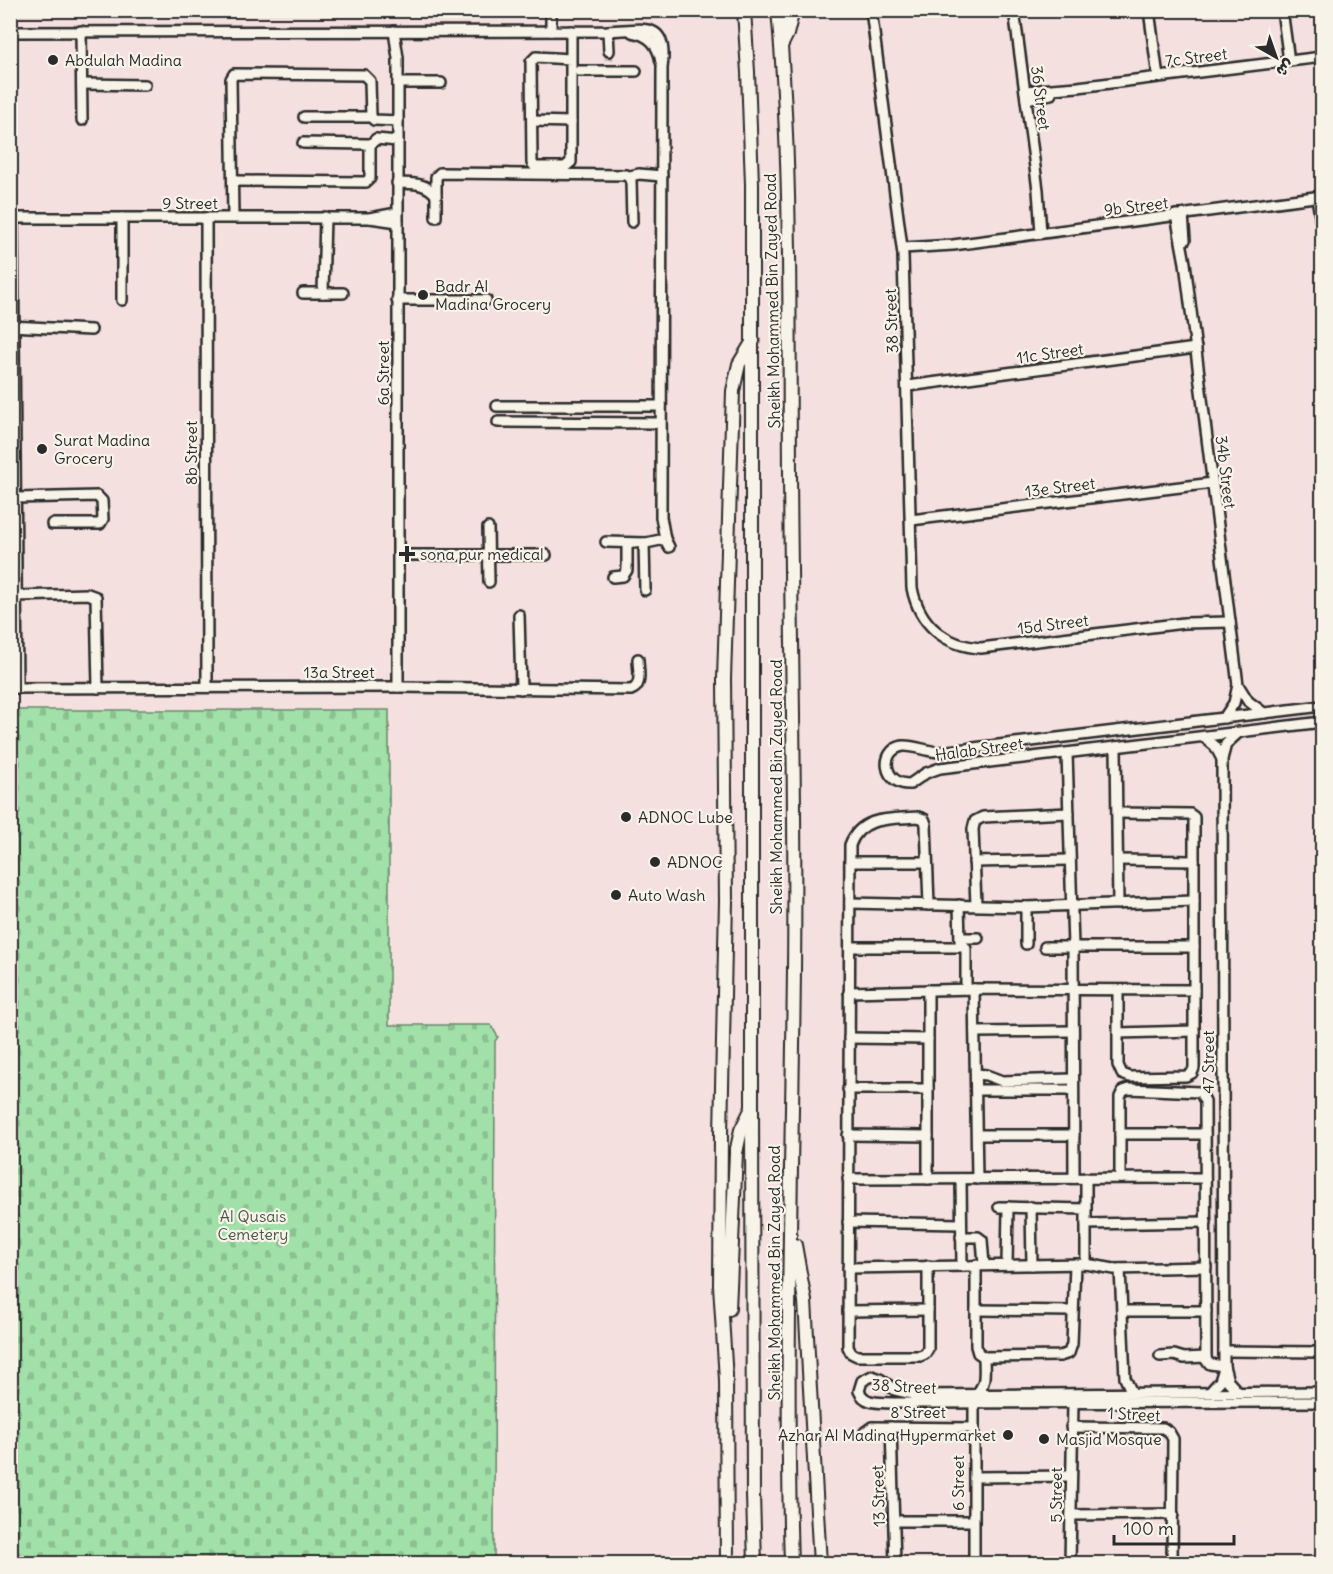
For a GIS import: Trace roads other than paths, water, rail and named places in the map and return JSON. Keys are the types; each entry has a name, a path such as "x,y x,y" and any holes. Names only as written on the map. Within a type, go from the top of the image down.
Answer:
{"highway":[{"name":"Sheikh Mohammed Bin Zayed Road","path":"744,10 751,128 753,341 752,1109 753,1496 756,1563"},
{"name":"Sheikh Mohammed Bin Zayed Road","path":"778,10 790,262 794,966 790,1223 789,1509 791,1563"},
{"path":"781,45 787,34 793,10"},
{"path":"726,1380 723,1358 720,1259 726,901 725,660 733,391 739,364 753,341"},
{"path":"727,1563 726,1380 729,1263 736,1153 741,1130 752,1109"},
{"path":"790,1223 806,1301 820,1563"}],"street":[{"path":"551,10 551,31"},
{"name":"38 Street","path":"872,10 903,252 912,588 916,605 931,627"},
{"name":"36 Street","path":"1014,10 1044,233"},
{"path":"1149,10 1158,77"},
{"path":"1282,10 1288,61"},
{"path":"81,31 82,120"},
{"name":"6a Street","path":"398,31 401,47 398,58 397,183 398,687"},
{"path":"571,31 571,59 571,162 564,167 535,167 532,163 531,60 536,57 571,59"},
{"path":"608,31 609,51"},
{"path":"10,32 622,31 641,34 651,40 660,57 662,68 660,423 661,517 667,543 606,542"},
{"name":"7c Street","path":"1025,95 1323,57"},
{"path":"579,71 609,69 636,71"},
{"path":"233,217 231,79 236,73 364,75 369,81 371,117"},
{"path":"398,83 441,83"},
{"path":"82,84 145,85"},
{"path":"304,117 371,117 374,120 398,121"},
{"path":"531,121 571,122"},
{"path":"233,181 366,182 371,177 370,145 376,139 398,141"},
{"path":"303,143 366,143 370,145"},
{"path":"436,217 436,177 440,173 662,176"},
{"path":"630,176 632,222"},
{"path":"397,183 426,185 436,195"},
{"path":"1320,197 1323,229"},
{"name":"9b Street","path":"903,252 1320,197"},
{"name":"34b Street","path":"1179,215 1238,685 1234,703 1224,718"},
{"path":"323,293 325,217"},
{"path":"12,218 13,473 16,498 13,510 16,596 14,688"},
{"name":"9 Street","path":"12,218 397,218"},
{"path":"122,218 122,300"},
{"name":"8b Street","path":"206,218 207,687"},
{"path":"303,292 343,293"},
{"path":"397,300 486,300"},
{"path":"13,326 91,330"},
{"name":"11c Street","path":"908,386 1196,348"},
{"path":"497,406 661,406"},
{"path":"498,422 660,423"},
{"name":"13e Street","path":"910,520 1213,483"},
{"path":"16,498 97,496 102,501 103,519 100,524 52,524"},
{"path":"488,528 489,582"},
{"path":"613,576 623,576 627,567 627,543"},
{"path":"644,543 645,590"},
{"path":"399,555 546,555"},
{"path":"627,567 644,567"},
{"path":"16,596 91,594 96,597 98,603 98,688"},
{"path":"519,615 521,689"},
{"name":"15d Street","path":"931,627 954,642 981,648 1230,618"},
{"name":"13a Street","path":"14,688 398,687 633,690 639,683 638,659"},
{"path":"1238,685 1248,701 1264,713"},
{"name":"Halab Street","path":"1323,706 940,752 903,746 892,752 887,769 893,780 910,784 926,773 940,768 1323,722"},
{"path":"1221,759 1226,744 1238,733"},
{"path":"1204,737 1215,746 1221,759"},
{"path":"1116,747 1118,904"},
{"path":"1067,753 1073,947 1074,1178"},
{"name":"47 Street","path":"1221,759 1224,1366 1228,1381 1238,1392"},
{"path":"975,905 973,825 979,818 1069,813"},
{"path":"1117,813 1192,815 1194,861 1194,1068 1192,1073 1186,1076 1126,1077 1119,1070 1118,990"},
{"path":"928,1266 928,1349 926,1354 920,1356 854,1355 848,1347 850,862 851,843 868,823 875,820 918,817 924,819 929,904"},
{"path":"974,862 1070,860"},
{"path":"1118,860 1194,861"},
{"path":"850,862 927,862"},
{"path":"850,903 1026,907 1194,901"},
{"path":"959,905 975,1032 977,1179"},
{"path":"1026,907 1026,944"},
{"path":"850,947 962,943 978,938"},
{"path":"1045,947 1194,947"},
{"path":"849,992 970,989 1194,990"},
{"path":"928,990 928,1179"},
{"path":"975,1032 1073,1031"},
{"path":"1118,1033 1194,1031"},
{"path":"849,1038 928,1039"},
{"path":"976,1074 1002,1081 1073,1079"},
{"path":"848,1089 928,1089"},
{"path":"1120,1178 1120,1096 1123,1091 1129,1089 1200,1092 1205,1101 1206,1357 1210,1364 1224,1366"},
{"path":"976,1090 1074,1090"},
{"path":"848,1134 928,1136"},
{"path":"976,1135 1074,1134"},
{"path":"1120,1134 1205,1134"},
{"path":"1086,1178 1086,1264"},
{"path":"848,1179 1205,1178"},
{"path":"961,1179 962,1266"},
{"path":"1007,1265 1004,1207 1086,1209"},
{"path":"1031,1207 1032,1265"},
{"path":"848,1222 961,1224"},
{"path":"1086,1224 1206,1222"},
{"path":"961,1237 978,1237 981,1240 976,1346 978,1353 984,1357 1065,1356 1072,1349 1074,1264"},
{"path":"848,1268 1074,1264 1120,1269 1206,1267"},
{"path":"1120,1269 1125,1378 1132,1393"},
{"path":"848,1311 928,1310"},
{"path":"976,1310 1074,1311"},
{"path":"1122,1311 1206,1311"},
{"path":"1224,1351 1323,1352"},
{"path":"1160,1356 1206,1357"},
{"path":"975,1398 984,1381 984,1357"},
{"name":"47 Street","path":"1210,1392 1220,1381 1224,1366"},
{"name":"38 Street","path":"1323,1392 992,1394 975,1398 868,1402 862,1398 859,1391 860,1384 865,1378 872,1376 895,1390 909,1394 975,1398 1071,1402 1323,1402"},
{"path":"1117,1393 1125,1378"},
{"path":"875,1402 883,1396 882,1381"},
{"path":"984,1381 992,1394"},
{"name":"6 Street","path":"974,1563 973,1428 975,1398"},
{"name":"5 Street","path":"1070,1563 1071,1427 1068,1420 1071,1402"},
{"name":"8 Street","path":"865,1432 869,1428 891,1427 973,1428"},
{"name":"13 Street","path":"891,1427 895,1563"},
{"name":"1 Street","path":"1071,1427 1162,1428 1169,1432 1173,1439 1172,1563"},
{"path":"974,1477 1071,1476"},
{"path":"1071,1515 1173,1514"},
{"path":"894,1521 974,1521"}],"tunnel":[{"path":"609,51 609,67"}],"place":[{"name":"Abdulah Madina","path":"53,60"},
{"name":"Badr Al Madina Grocery","path":"423,295"},
{"name":"Surat Madina Grocery","path":"42,449"},
{"name":"sona pur medical","path":"407,554"},
{"name":"ADNOC Lube","path":"626,817"},
{"name":"ADNOC","path":"655,862"},
{"name":"Auto Wash","path":"616,895"},
{"name":"Azhar Al Madina Hypermarket","path":"1008,1435"},
{"name":"Masjid Mosque","path":"1044,1439"}],"park label":[{"name":"Al Qusais Cemetery","path":"253,1225"}]}
